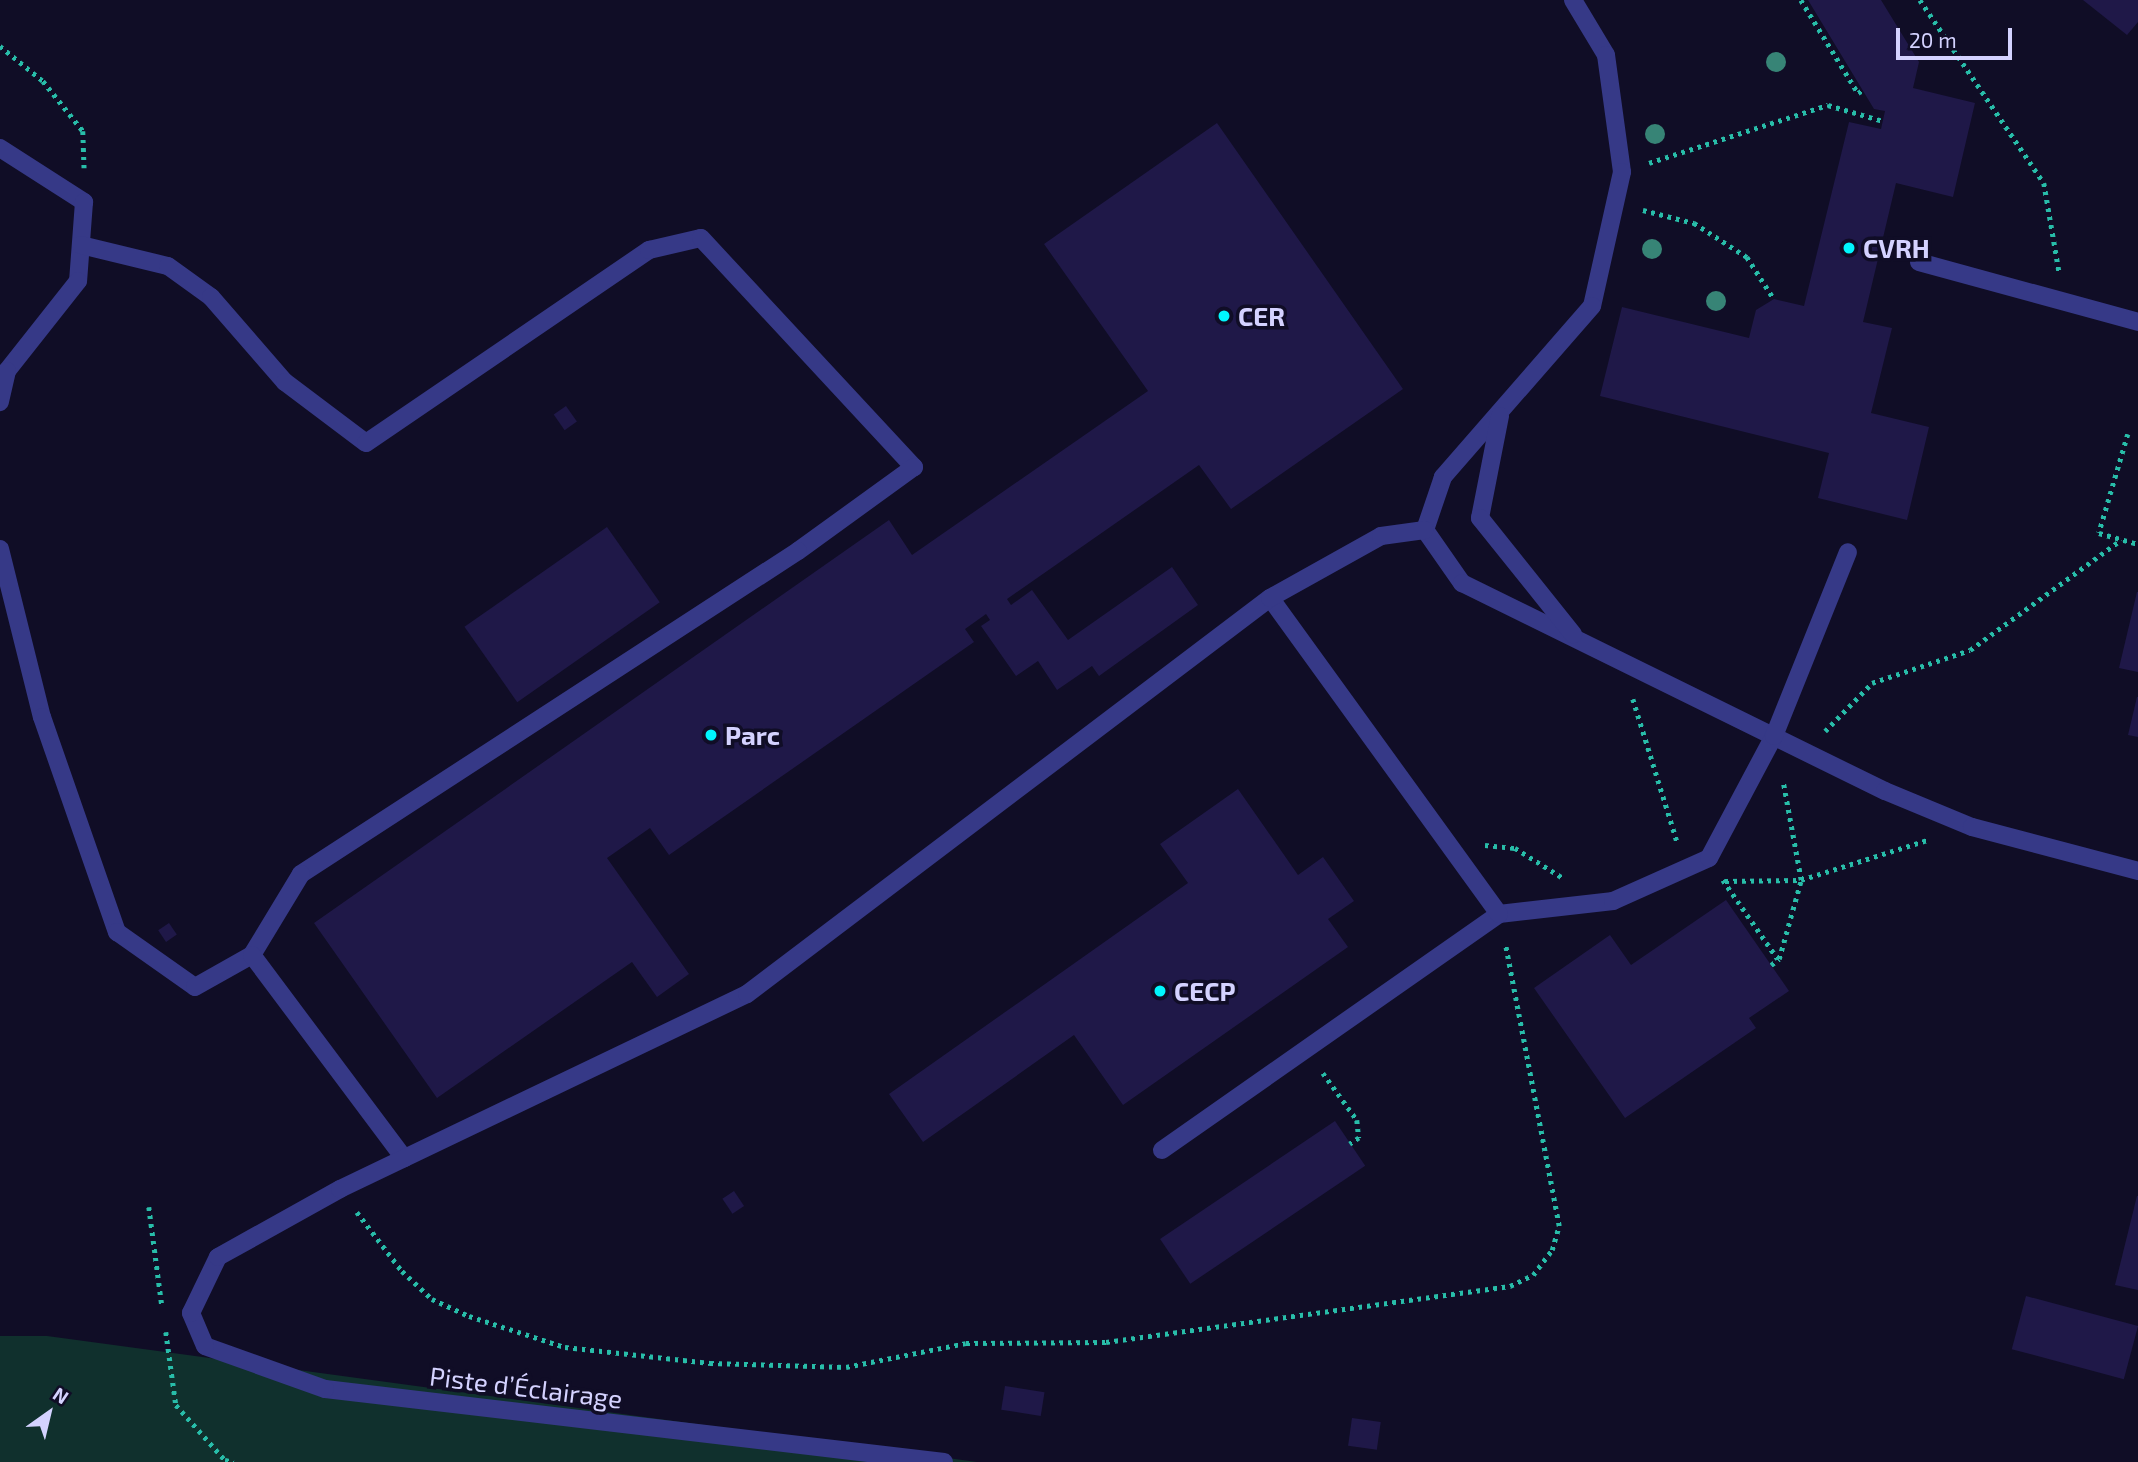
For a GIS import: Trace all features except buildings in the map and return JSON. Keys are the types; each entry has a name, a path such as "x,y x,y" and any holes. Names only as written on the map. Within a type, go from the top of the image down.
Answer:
{"lane":[{"path":"1425,530 1443,477 1500,416 1592,306 1622,172 1606,55 1573,0"},
{"path":"0,148 84,202 78,281 7,371 0,402"},
{"path":"0,550 42,717 117,932 195,987 252,955 302,874 798,551 914,467 701,238 649,250 366,443 285,382 211,297 168,266 81,245"},
{"path":"1919,262 2138,322"},
{"path":"1500,416 1480,518 1577,640"},
{"path":"340,1189 747,994 1270,598 1381,536 1425,530"},
{"path":"1425,530 1462,583 1805,751 1972,827 2138,871"},
{"path":"1162,1150 1499,914 1613,901 1687,872 1709,858 1774,736 1849,552"},
{"path":"1270,598 1499,914"},
{"path":"252,955 404,1158"},
{"name":"Piste d’Éclairage","path":"340,1189 218,1257 191,1313 205,1346 325,1390 944,1462"}],"path":[{"path":"1801,0 1857,93 1863,90"},
{"path":"1920,0 2044,183 2060,256 2056,300"},
{"path":"0,47 43,81 83,131 84,202"},
{"path":"1622,172 1828,105 1883,121"},
{"path":"1615,203 1694,223 1747,257 1774,299"},
{"path":"2128,434 2099,533 2138,544"},
{"path":"1805,751 1872,683 1970,650 2121,540"},
{"path":"1622,662 1687,872"},
{"path":"1771,965 1779,959 1801,880 1774,736"},
{"path":"1724,881 1801,880 1972,827"},
{"path":"1446,841 1515,848 1567,880"},
{"path":"1709,858 1779,959"},
{"path":"340,1189 402,1271 432,1299 565,1347 710,1363 846,1367 966,1343 1106,1342 1510,1286 1534,1275 1552,1251 1559,1226 1499,914"},
{"path":"1307,1049 1357,1120 1359,1138 1350,1144"}],"green space":[{"path":"0,1336 47,1336 977,1462 0,1462"}],"place":[{"name":"CVRH","path":"1849,248"},
{"name":"CER","path":"1224,316"},
{"name":"Parc","path":"711,735"},
{"name":"CECP","path":"1160,991"}]}
